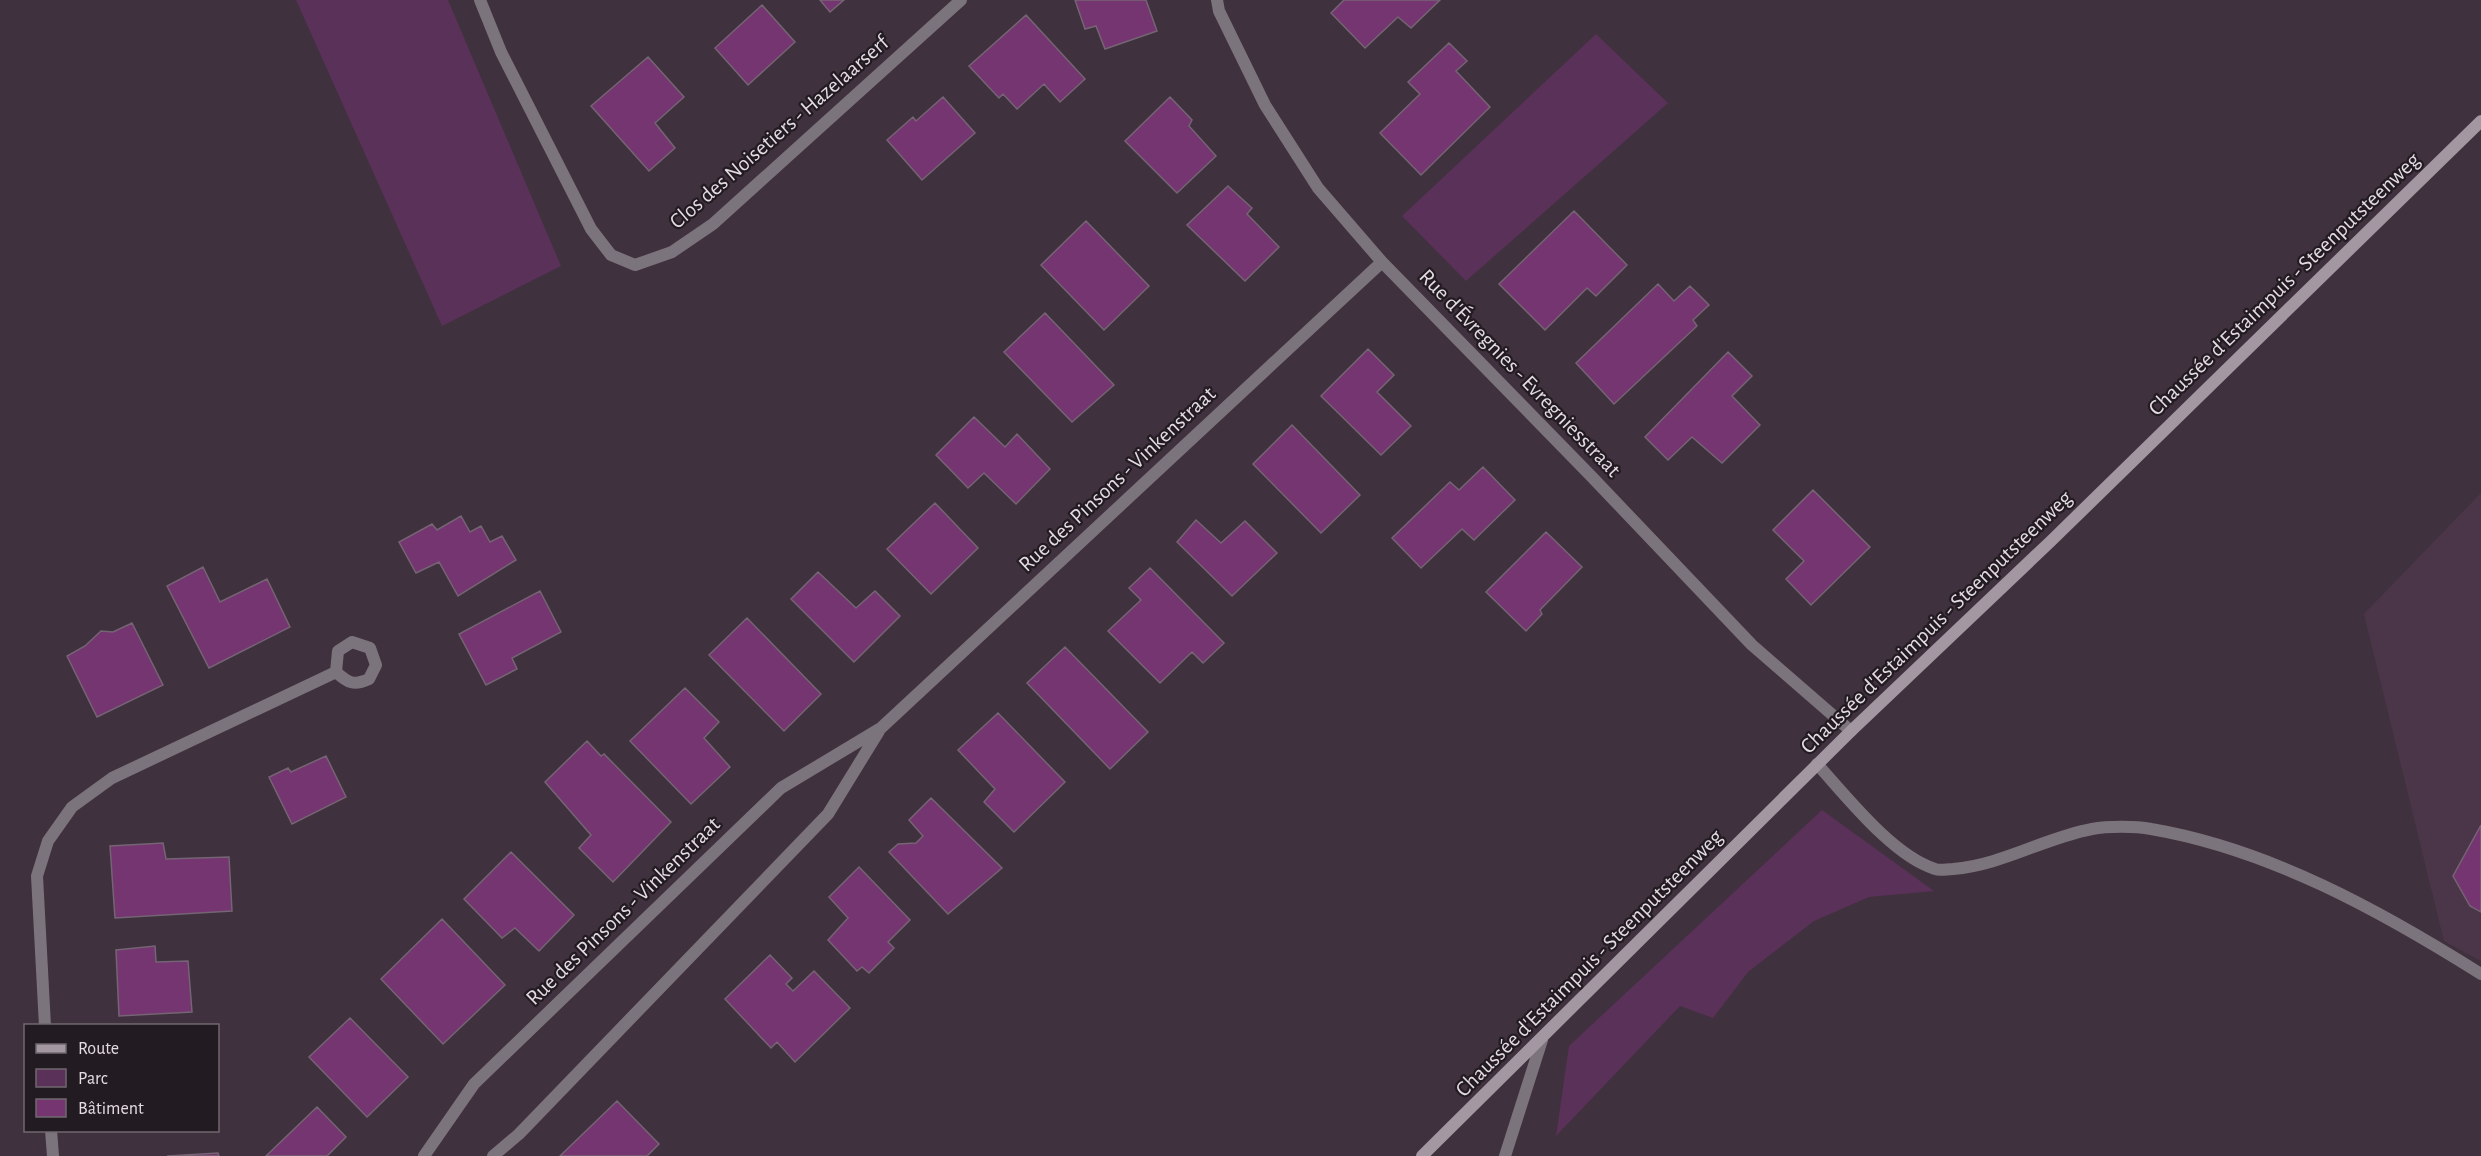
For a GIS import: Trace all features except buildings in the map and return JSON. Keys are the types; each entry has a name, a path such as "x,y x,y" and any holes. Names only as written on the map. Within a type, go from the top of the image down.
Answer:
{"main road":[{"name":"Chaussée d'Estaimpuis - Steenputsteenweg","path":"1422,1156 1542,1040 1851,731 2060,532 2481,121"}],"street":[{"name":"Clos des Noisetiers - Hazelaarserf","path":"480,0 501,52 591,229 611,255 635,265 672,252 713,224 961,0"},
{"name":"Rue d'Évregnies - Evregniesstraat","path":"1216,0 1219,11 1270,114 1318,188 1382,262 1752,645 1851,731"},
{"name":"Rue des Pinsons - Vinkenstraat","path":"424,1156 474,1084 781,788 881,728 1382,262"},
{"path":"45,1024 37,876 48,841 72,807 112,777 336,672"},
{"name":"Rue des Pinsons - Vinkenstraat","path":"493,1156 527,1126 828,814 881,728"},
{"path":"1818,764 1889,841 1936,870 1965,868 1994,861 2093,829 2149,828 2191,838 2279,866 2374,912 2481,974"},
{"path":"1505,1156 1542,1040"},
{"path":"51,1132 52,1156"}],"shaded area":[{"path":"2481,493 2481,961 2444,941 2364,614"}],"green space":[{"path":"296,0 448,0 561,266 442,326"},
{"path":"1596,34 1668,103 1466,281 1402,216"},
{"path":"1822,810 1934,891 1869,897 1814,921 1748,972 1713,1018 1680,1006 1556,1136 1569,1046"}]}
